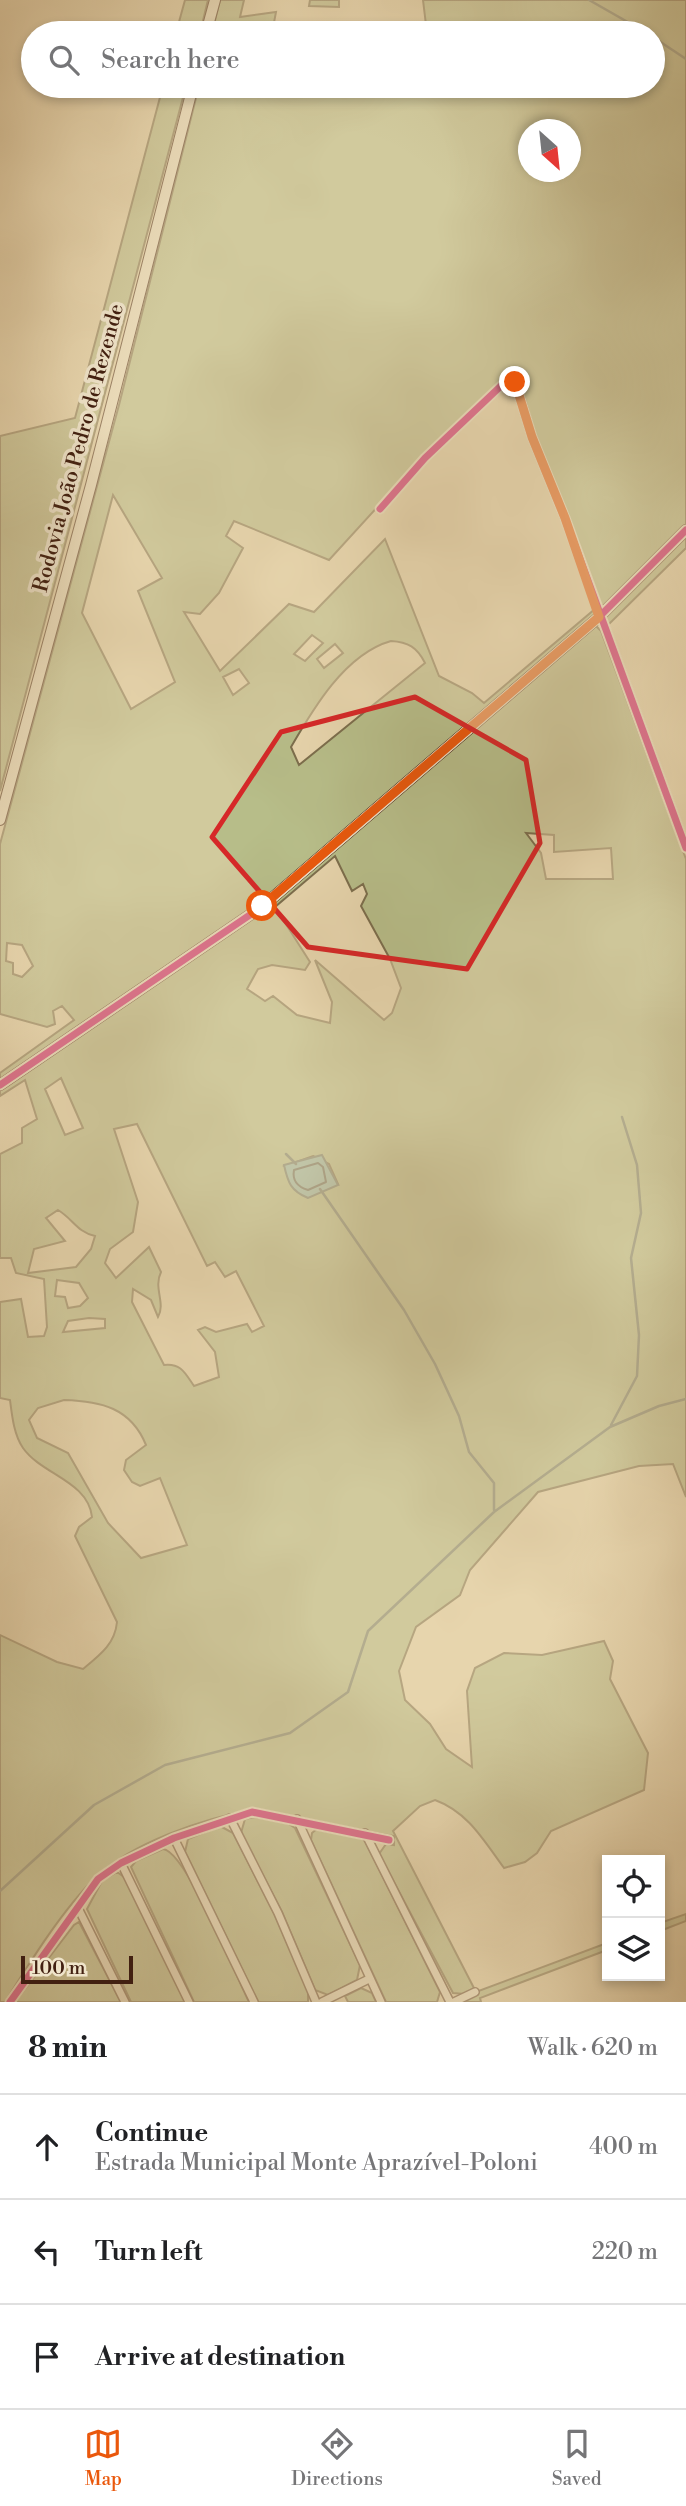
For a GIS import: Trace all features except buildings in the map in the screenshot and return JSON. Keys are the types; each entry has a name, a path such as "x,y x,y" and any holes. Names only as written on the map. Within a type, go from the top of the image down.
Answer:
{"street":[{"path":"209,21 215,0"},
{"name":"Rodovia João Pedro de Rezende","path":"0,820 91,485 190,98"},
{"path":"380,509 425,458 503,383 513,380 686,848"},
{"path":"0,1086 262,906 599,617 686,530"},
{"path":"9,2002 99,1879 121,1863 174,1838 252,1812 298,1819 389,1840"},
{"path":"230,1818 278,1913 316,2002"},
{"path":"298,1819 381,2002"},
{"path":"365,1833 452,2002 475,1992"},
{"path":"174,1838 254,2002"},
{"path":"121,1863 189,2002"},
{"path":"78,1908 125,2002"},
{"path":"322,2002 369,1979"}],"highlighted area":[{"path":"415,697 526,760 540,843 467,969 308,947 212,837 281,732"}],"green space":[{"path":"185,0 208,0 203,21 179,21"},
{"path":"220,0 244,0 240,17 276,12 274,21 215,21"},
{"path":"310,0 339,0 339,7 309,6"},
{"path":"423,0 686,0 686,525 605,606 599,605 536,439 525,400 514,379 423,457 329,560 234,521 226,536 243,548 219,593 200,614 184,612 220,671 289,604 314,612 385,539 439,676 472,693 484,703 595,609 596,615 261,905 0,1083 0,1073 74,1020 62,1006 53,1011 55,1024 47,1027 0,1014 0,844 119,405 196,98 665,98 665,21 426,21","holes":["113,495 162,578 138,591 175,682 131,709 82,613","312,635 323,643 305,661 294,654","391,641 411,646 425,663 299,765 291,747 320,700 359,658","335,644 343,653 324,668 317,659","239,669 249,683 233,695 223,677","7,943 22,945 33,966 22,977 13,974 13,963 6,961"]},
{"path":"160,98 183,98 0,791 0,436 75,418"},
{"path":"686,534 686,548 606,627 604,616"},
{"path":"595,625 601,631 686,859 686,1497 673,1464 639,1466 538,1492 470,1570 460,1595 416,1627 399,1671 405,1700 430,1724 446,1749 472,1767 467,1691 475,1668 504,1653 542,1655 604,1641 613,1661 610,1679 648,1753 644,1790 551,1831 537,1853 525,1862 504,1868 466,1820 447,1805 435,1800 420,1806 393,1831 476,1992 602,1945 602,1952 480,1998 481,2002 463,2002 476,1995 453,1993 379,1854 386,1844 394,1845 394,1836 252,1810 212,1819 170,1834 129,1853 111,1865 83,1890 47,1937 5,2002 0,2002 0,1635 57,1662 83,1669 110,1643 117,1622 75,1536 79,1527 92,1517 89,1505 73,1486 41,1465 23,1448 15,1431 10,1400 0,1398 0,1302 21,1299 28,1337 44,1336 47,1327 44,1279 16,1273 11,1258 0,1258 0,1154 22,1143 22,1128 37,1119 25,1080 0,1096 0,1089 264,908 326,858","holes":["526,833 554,835 554,852 611,848 613,879 546,879 541,853","335,856 352,891 363,884 367,894 361,906 390,959 401,988 392,1013 384,1020 315,960 332,1002 330,1023 297,1015 273,996 265,1001 247,989 258,969 272,965 305,970 310,962 275,907","61,1078 83,1128 65,1135 45,1089","137,1124 207,1266 215,1262 225,1277 236,1271 264,1326 252,1332 247,1324 216,1332 205,1327 198,1330 215,1352 219,1377 194,1386 179,1367 164,1365 132,1302 133,1289 151,1300 158,1317 161,1306 158,1284 161,1272 149,1247 116,1278 105,1263 110,1249 133,1232 138,1202 114,1129","313,1156 329,1164 338,1184 285,1166","58,1210 84,1232 95,1236 91,1249 76,1267 28,1273 34,1249 65,1241 46,1218","57,1280 79,1283 88,1298 80,1306 68,1308 65,1297 55,1296","105,1319 105,1328 63,1332 68,1321","64,1400 102,1405 132,1422 146,1445 126,1460 124,1470 132,1482 140,1486 160,1478 187,1545 141,1558 108,1523 68,1453 37,1438 29,1420 38,1408"]},
{"path":"254,1817 284,1821 295,1828 360,1965 357,1980 328,1995 315,1990 282,1912 241,1833 245,1819"},
{"path":"220,1826 233,1833 274,1913 308,1991 308,2002 258,2002 185,1852 188,1839"},
{"path":"318,1828 360,1837 365,1841 440,1992 437,2002 386,2002 311,1840 312,1833"},
{"path":"163,1849 173,1855 197,1891 249,2002 194,2002 131,1867 136,1861"},
{"path":"117,1872 124,1877 186,2002 131,2002 87,1909 102,1881"},
{"path":"686,1914 686,1921 665,1929 665,1921"},
{"path":"79,1922 121,2002 15,2002 74,1925"},
{"path":"361,1988 372,1993 376,2002 348,2002 345,1996"}],"water":[{"path":"322,1155 338,1185 308,1198 291,1186 284,1165"}],"waterway":[{"path":"589,0 626,21"},
{"path":"665,45 686,59"},
{"path":"611,1425 637,1376 639,1335 631,1258 641,1213 637,1165 622,1117"},
{"path":"286,1154 296,1164"},
{"path":"320,1189 404,1310 435,1364 459,1416 469,1452 494,1483 494,1510"},
{"path":"0,1891 94,1805 165,1765 290,1733 348,1692 368,1631 494,1512 610,1427 659,1406 686,1399"}],"cycle path":[{"path":"380,509 425,458 504,383 512,380 515,382 532,437 565,518 686,848"},
{"path":"0,1085 263,906 599,617 686,530"},
{"path":"10,2002 98,1879 121,1863 174,1838 252,1812 389,1840"}],"route":[{"path":"262,906 325,856 599,617 565,518 532,437 515,382"}]}
